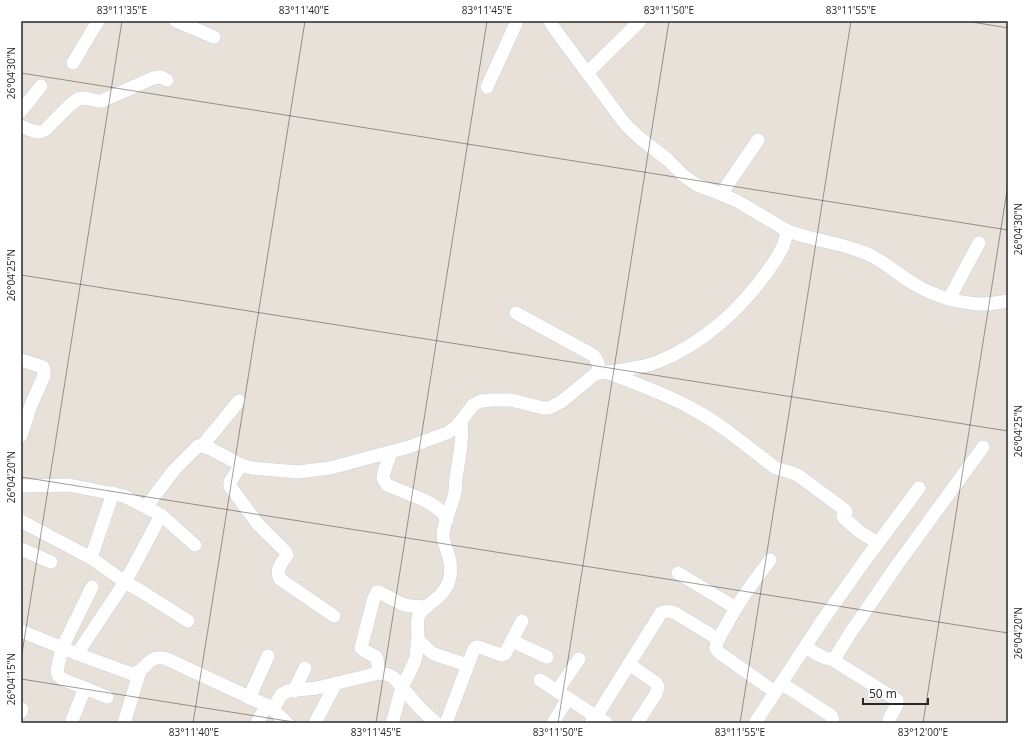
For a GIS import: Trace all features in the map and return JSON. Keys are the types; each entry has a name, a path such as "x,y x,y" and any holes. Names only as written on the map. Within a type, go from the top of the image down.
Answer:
{"street":[{"path":"73,63 98,21"},
{"path":"176,21 214,37"},
{"path":"487,87 517,21"},
{"path":"550,21 628,127 668,160 684,176 698,185 736,201 788,231 870,255 913,284 930,292 949,299 984,304 1008,301"},
{"path":"587,73 640,21"},
{"path":"21,126 34,132 42,132 78,99 85,98 102,101 153,78 161,77 167,80"},
{"path":"21,111 41,86"},
{"path":"721,194 758,140"},
{"path":"146,507 178,466 198,446 211,448 247,467 298,472 324,469 420,444 447,433 453,430 461,421 469,408 480,401 511,400 543,408 549,408 561,402 595,374 644,366 660,361 684,349 703,336 737,308 761,281 773,263 782,247 788,231"},
{"path":"949,299 979,242"},
{"path":"516,313 595,356 603,372 678,401 720,426 774,467 799,476 846,510 844,518 857,529 878,542"},
{"path":"21,360 43,367 44,373 21,436"},
{"path":"202,446 239,401"},
{"path":"392,723 403,687 414,662 418,640 418,619 427,607 442,594 451,573 443,538 446,520 454,496 461,453 461,421"},
{"path":"833,660 897,565 983,447"},
{"path":"391,452 383,478 387,485 434,505 442,512 446,520"},
{"path":"247,467 230,482 230,486 257,522 286,552 287,555 278,570 278,576 280,579 334,616"},
{"path":"21,486 69,485 124,496 161,515 195,545"},
{"path":"755,723 805,646 878,542 919,488"},
{"path":"91,558 113,493"},
{"path":"77,654 125,582 161,515"},
{"path":"21,521 91,558 125,582 188,621"},
{"path":"21,549 51,562"},
{"path":"770,560 736,608 718,639 716,649 718,652 778,687 832,716 832,723"},
{"path":"678,573 736,608"},
{"path":"92,587 62,648 57,671 58,675 62,679 107,697"},
{"path":"379,673 377,658 361,648 374,598 377,592 406,605 427,607"},
{"path":"540,680 568,698 598,721 629,664 661,613 670,611 675,613 718,639"},
{"path":"446,723 474,649 476,647 481,647 504,655 522,621"},
{"path":"22,634 132,674 140,672"},
{"path":"418,640 432,653 467,665"},
{"path":"512,641 547,657"},
{"path":"805,646 826,658 833,660 897,700 898,705 889,719"},
{"path":"249,698 268,656"},
{"path":"124,723 140,672 150,661 162,658 268,707 287,723"},
{"path":"557,691 579,659"},
{"path":"629,664 656,683 658,687 656,694 637,723"},
{"path":"294,691 305,668"},
{"path":"257,723 268,707 276,704 281,695 284,693 317,688 379,673 389,675 394,678 418,706 436,723"},
{"path":"315,723 344,681"},
{"path":"71,723 85,688"},
{"path":"553,723 568,698"}]}
